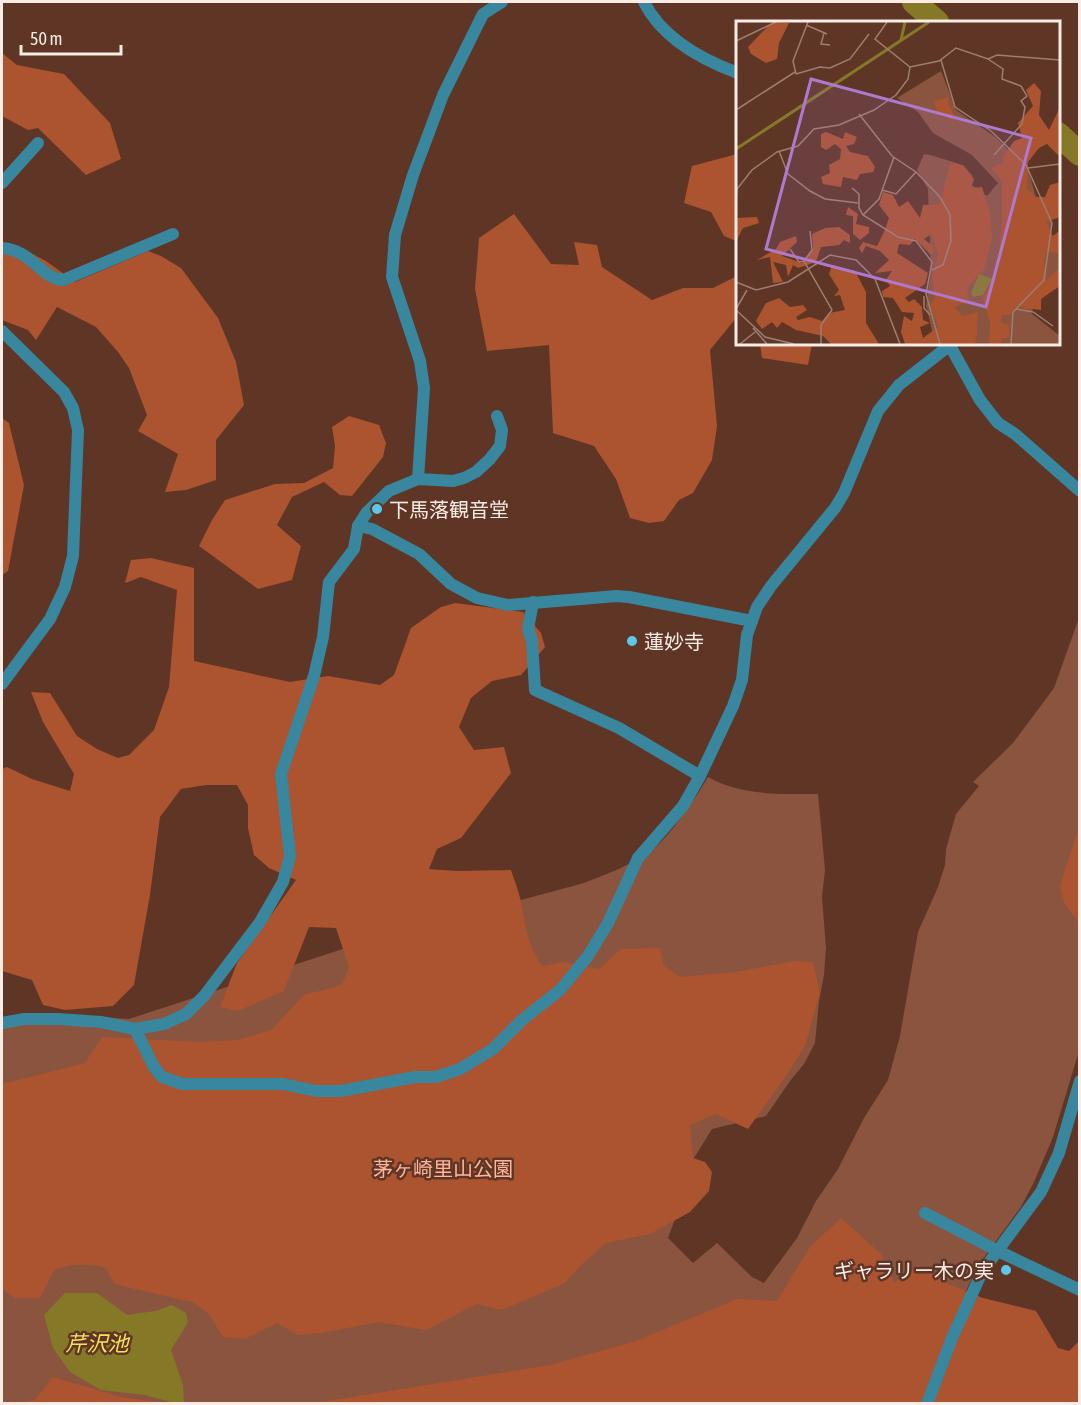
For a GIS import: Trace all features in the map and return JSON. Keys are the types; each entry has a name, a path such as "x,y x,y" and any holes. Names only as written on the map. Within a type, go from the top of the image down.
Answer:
{"street":[{"path":"418,479 424,388 420,361 392,277 395,235 413,174 443,95 483,15 502,2"},
{"path":"644,2 652,17 663,30 697,55 736,72"},
{"path":"2,183 38,143"},
{"path":"2,248 22,253 54,279 63,280 173,234"},
{"path":"2,331 64,392 73,408 78,430 73,556 65,587 50,619 2,684"},
{"path":"135,1029 154,1067 162,1077 182,1084 284,1084 316,1090 341,1091 415,1077 436,1077 460,1069 493,1049 522,1020 560,990 588,956 608,923 638,858 683,806 700,776 733,706 742,680 747,635 757,607 771,586 835,508 844,493 878,411 899,385 948,345"},
{"path":"950,345 980,400 998,423 1016,434 1080,491"},
{"path":"2,1023 24,1019 58,1019 101,1022 135,1029 164,1024 186,1014 204,996 260,922 283,882 290,856 280,774 314,676 323,637 329,582 354,549 358,526 367,512 389,491 418,479 453,481 476,472 490,459 500,446 502,430 497,416"},
{"path":"358,526 372,529 419,554 451,584 477,598 508,605 629,597 752,621"},
{"path":"533,602 528,630 532,641 535,690 619,728 700,776"},
{"path":"927,1404 952,1338 982,1272 1041,1192 1059,1153 1080,1081"},
{"path":"925,1213 1080,1290"}],"green space":[{"path":"2,53 17,65 64,74 110,123 121,159 86,175 38,128 28,130 2,116"},
{"path":"736,155 736,241 724,236 711,212 684,203 692,166"},
{"path":"514,214 551,264 579,265 574,242 597,245 602,267 652,300 683,288 713,288 736,276 736,318 710,350 717,426 712,460 693,493 679,500 664,521 649,523 630,518 616,479 594,446 553,433 549,345 487,351 475,289 479,238"},
{"path":"27,251 46,261 75,282 148,251 181,268 218,318 236,362 244,405 216,440 216,480 186,490 165,492 178,454 138,431 147,415 129,368 96,327 57,307 36,340 28,330 2,320 2,253"},
{"path":"760,345 812,345 808,365 762,358"},
{"path":"349,416 379,425 386,443 383,457 352,496 340,495 324,482 292,497 277,525 301,546 292,580 258,589 199,546 225,500 275,484 304,483 333,468 335,446 332,427"},
{"path":"2,418 9,423 24,485 8,571 2,575"},
{"path":"151,558 194,568 194,661 290,682 328,676 380,685 394,675 411,628 441,607 455,603 523,612 541,633 545,647 521,675 492,681 471,698 459,727 474,750 504,747 511,773 461,838 437,849 429,869 511,870 530,944 542,966 563,962 599,969 621,949 660,948 664,966 680,977 735,972 795,961 813,962 820,993 805,1046 748,1129 716,1114 690,1125 693,1158 705,1162 712,1172 709,1191 690,1212 650,1234 606,1243 565,1283 502,1310 477,1304 426,1330 379,1322 322,1333 298,1335 277,1323 245,1339 223,1337 208,1313 192,1302 114,1283 106,1268 93,1265 74,1265 55,1269 40,1298 15,1298 2,1289 2,1084 85,1063 102,1037 200,1042 237,1040 271,1030 304,995 342,985 349,967 336,928 309,927 284,991 238,1011 220,1007 237,963 296,880 269,868 254,855 248,828 248,805 237,785 206,785 181,789 160,817 150,895 134,985 113,1006 65,1010 43,1005 32,980 2,971 2,769 7,767 32,779 70,791 74,774 43,722 31,692 50,693 77,736 97,749 118,758 129,755 154,730 169,687 177,590 141,577 125,583 131,560"},
{"name":"茅ヶ崎里山公園","path":"1079,618 1079,1051 1053,1137 1034,1182 1021,1207 977,1267 942,1343 919,1403 2,1404 2,1026 102,1017 129,1019 361,943 584,883 627,865 651,851 674,827 708,777 748,791 818,794 825,870 822,897 826,948 815,1043 804,1064 766,1116 712,1129 694,1158 687,1186 668,1238 693,1263 717,1243 752,1277 764,1283 797,1238 816,1201 838,1169 864,1118 888,1080 900,1036 918,932 938,887 956,814 979,786 973,782 1013,743 1054,688"},
{"path":"1079,827 1079,922 1065,905 1060,886"},
{"path":"841,1218 881,1254 894,1283 918,1265 950,1285 983,1298 1036,1311 1058,1348 1069,1351 1079,1341 1079,1403 309,1404 550,1365 636,1341 737,1299 777,1301 810,1247"},
{"path":"53,1377 121,1397 164,1403 16,1403 35,1400"}],"water":[{"name":"芹沢池","path":"65,1293 97,1293 127,1315 155,1311 172,1305 186,1313 188,1322 171,1350 183,1385 184,1403 175,1403 145,1395 101,1390 70,1372 53,1348 44,1315"}],"waterway":[{"path":"914,2 936,21"},
{"path":"1060,136 1080,154"}],"place":[{"name":"下馬落観音堂","path":"377,509"},
{"name":"蓮妙寺","path":"632,641"},
{"name":"ギャラリー木の実","path":"1006,1270"}]}
